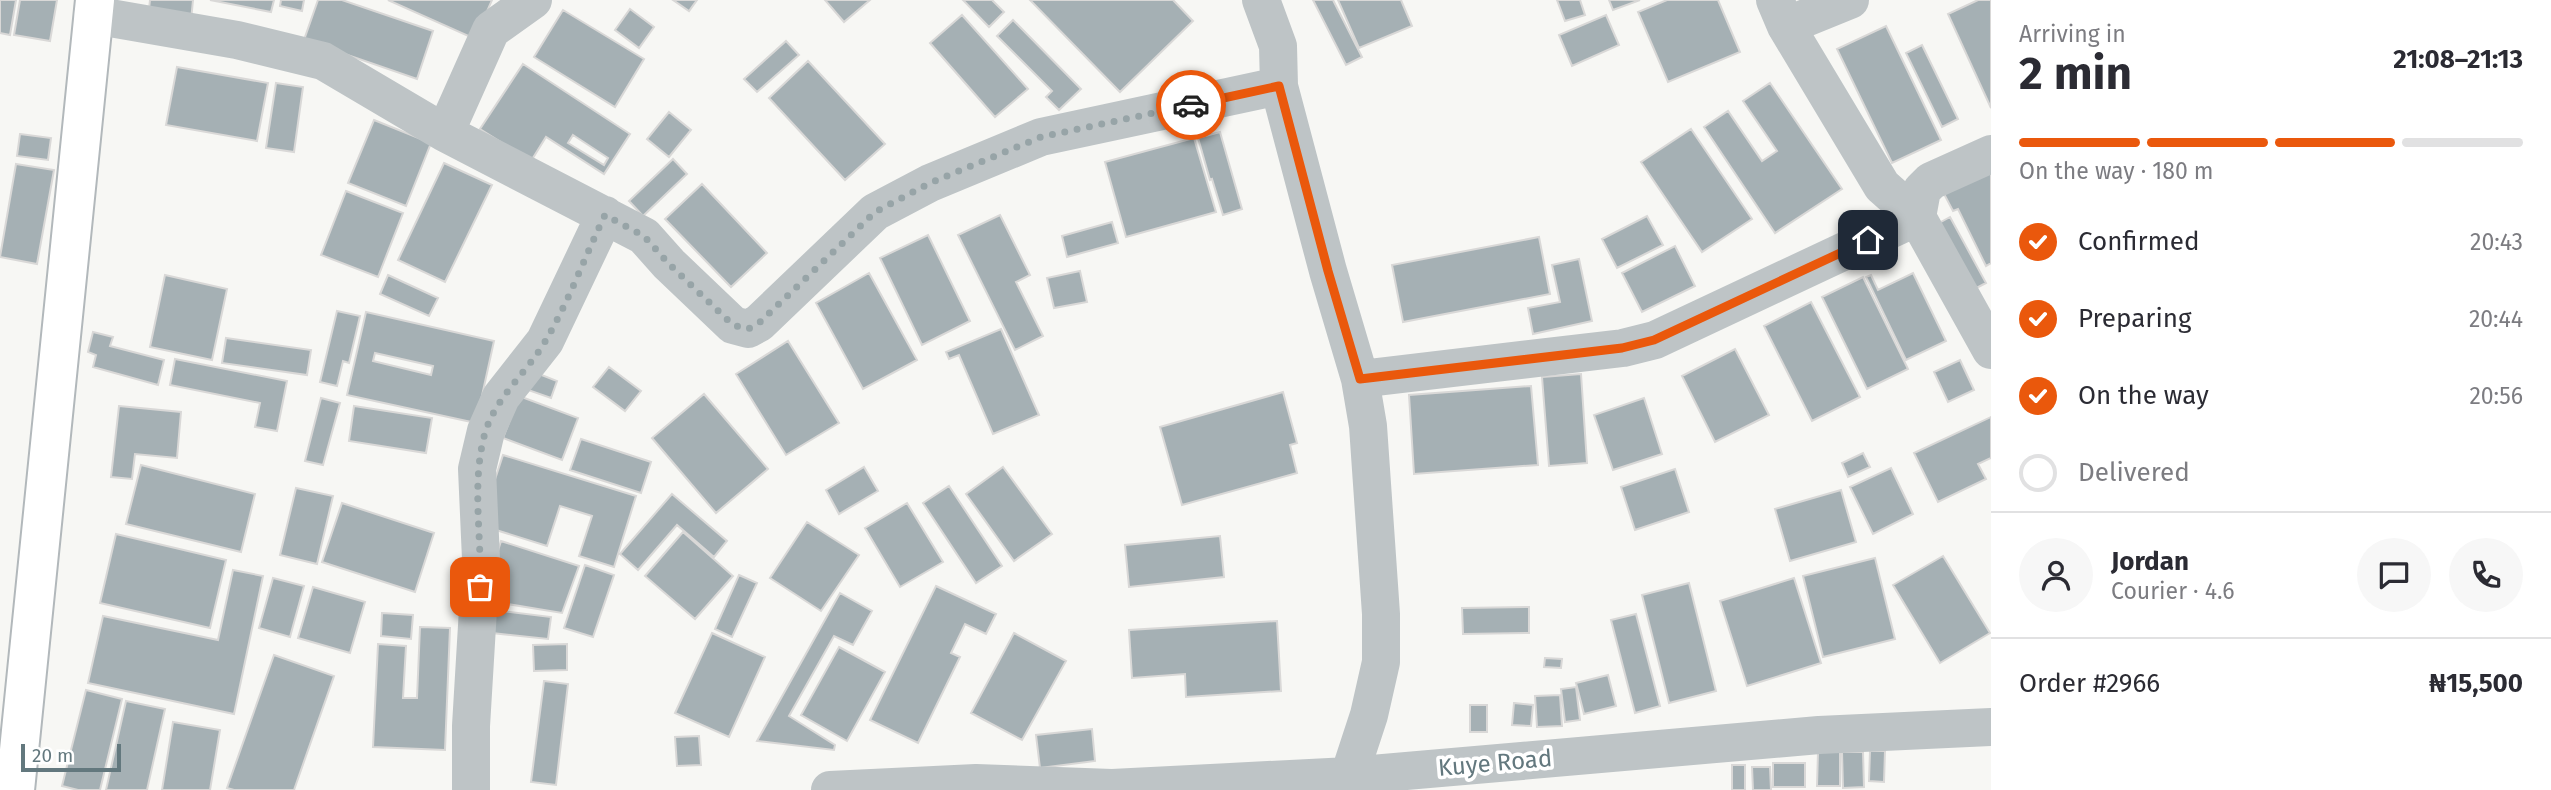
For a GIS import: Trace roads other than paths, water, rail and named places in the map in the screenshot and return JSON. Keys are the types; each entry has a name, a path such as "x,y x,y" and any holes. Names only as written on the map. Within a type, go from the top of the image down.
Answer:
{"main road":[{"path":"15,790 94,7"}],"street":[{"path":"445,133 491,30 533,0"},
{"path":"1261,0 1278,46 1279,86 1360,379 1368,426 1381,614 1381,662 1369,715 1349,776"},
{"path":"1850,0 1781,13 1882,186 1917,217 1991,350"},
{"path":"94,7 323,61 445,133 644,236 669,264 733,325 748,329 759,323 875,212 930,183 1041,137 1279,86"},
{"path":"1917,217 1922,190 1931,181 1991,155"},
{"path":"471,790 471,726 481,559 477,469 486,431 501,397 545,341 605,215"},
{"path":"1360,379 1622,348 1654,340 1917,217"},
{"name":"Kuye Road","path":"830,790 976,783 1114,789 1349,776 1819,735 1991,727"}]}
